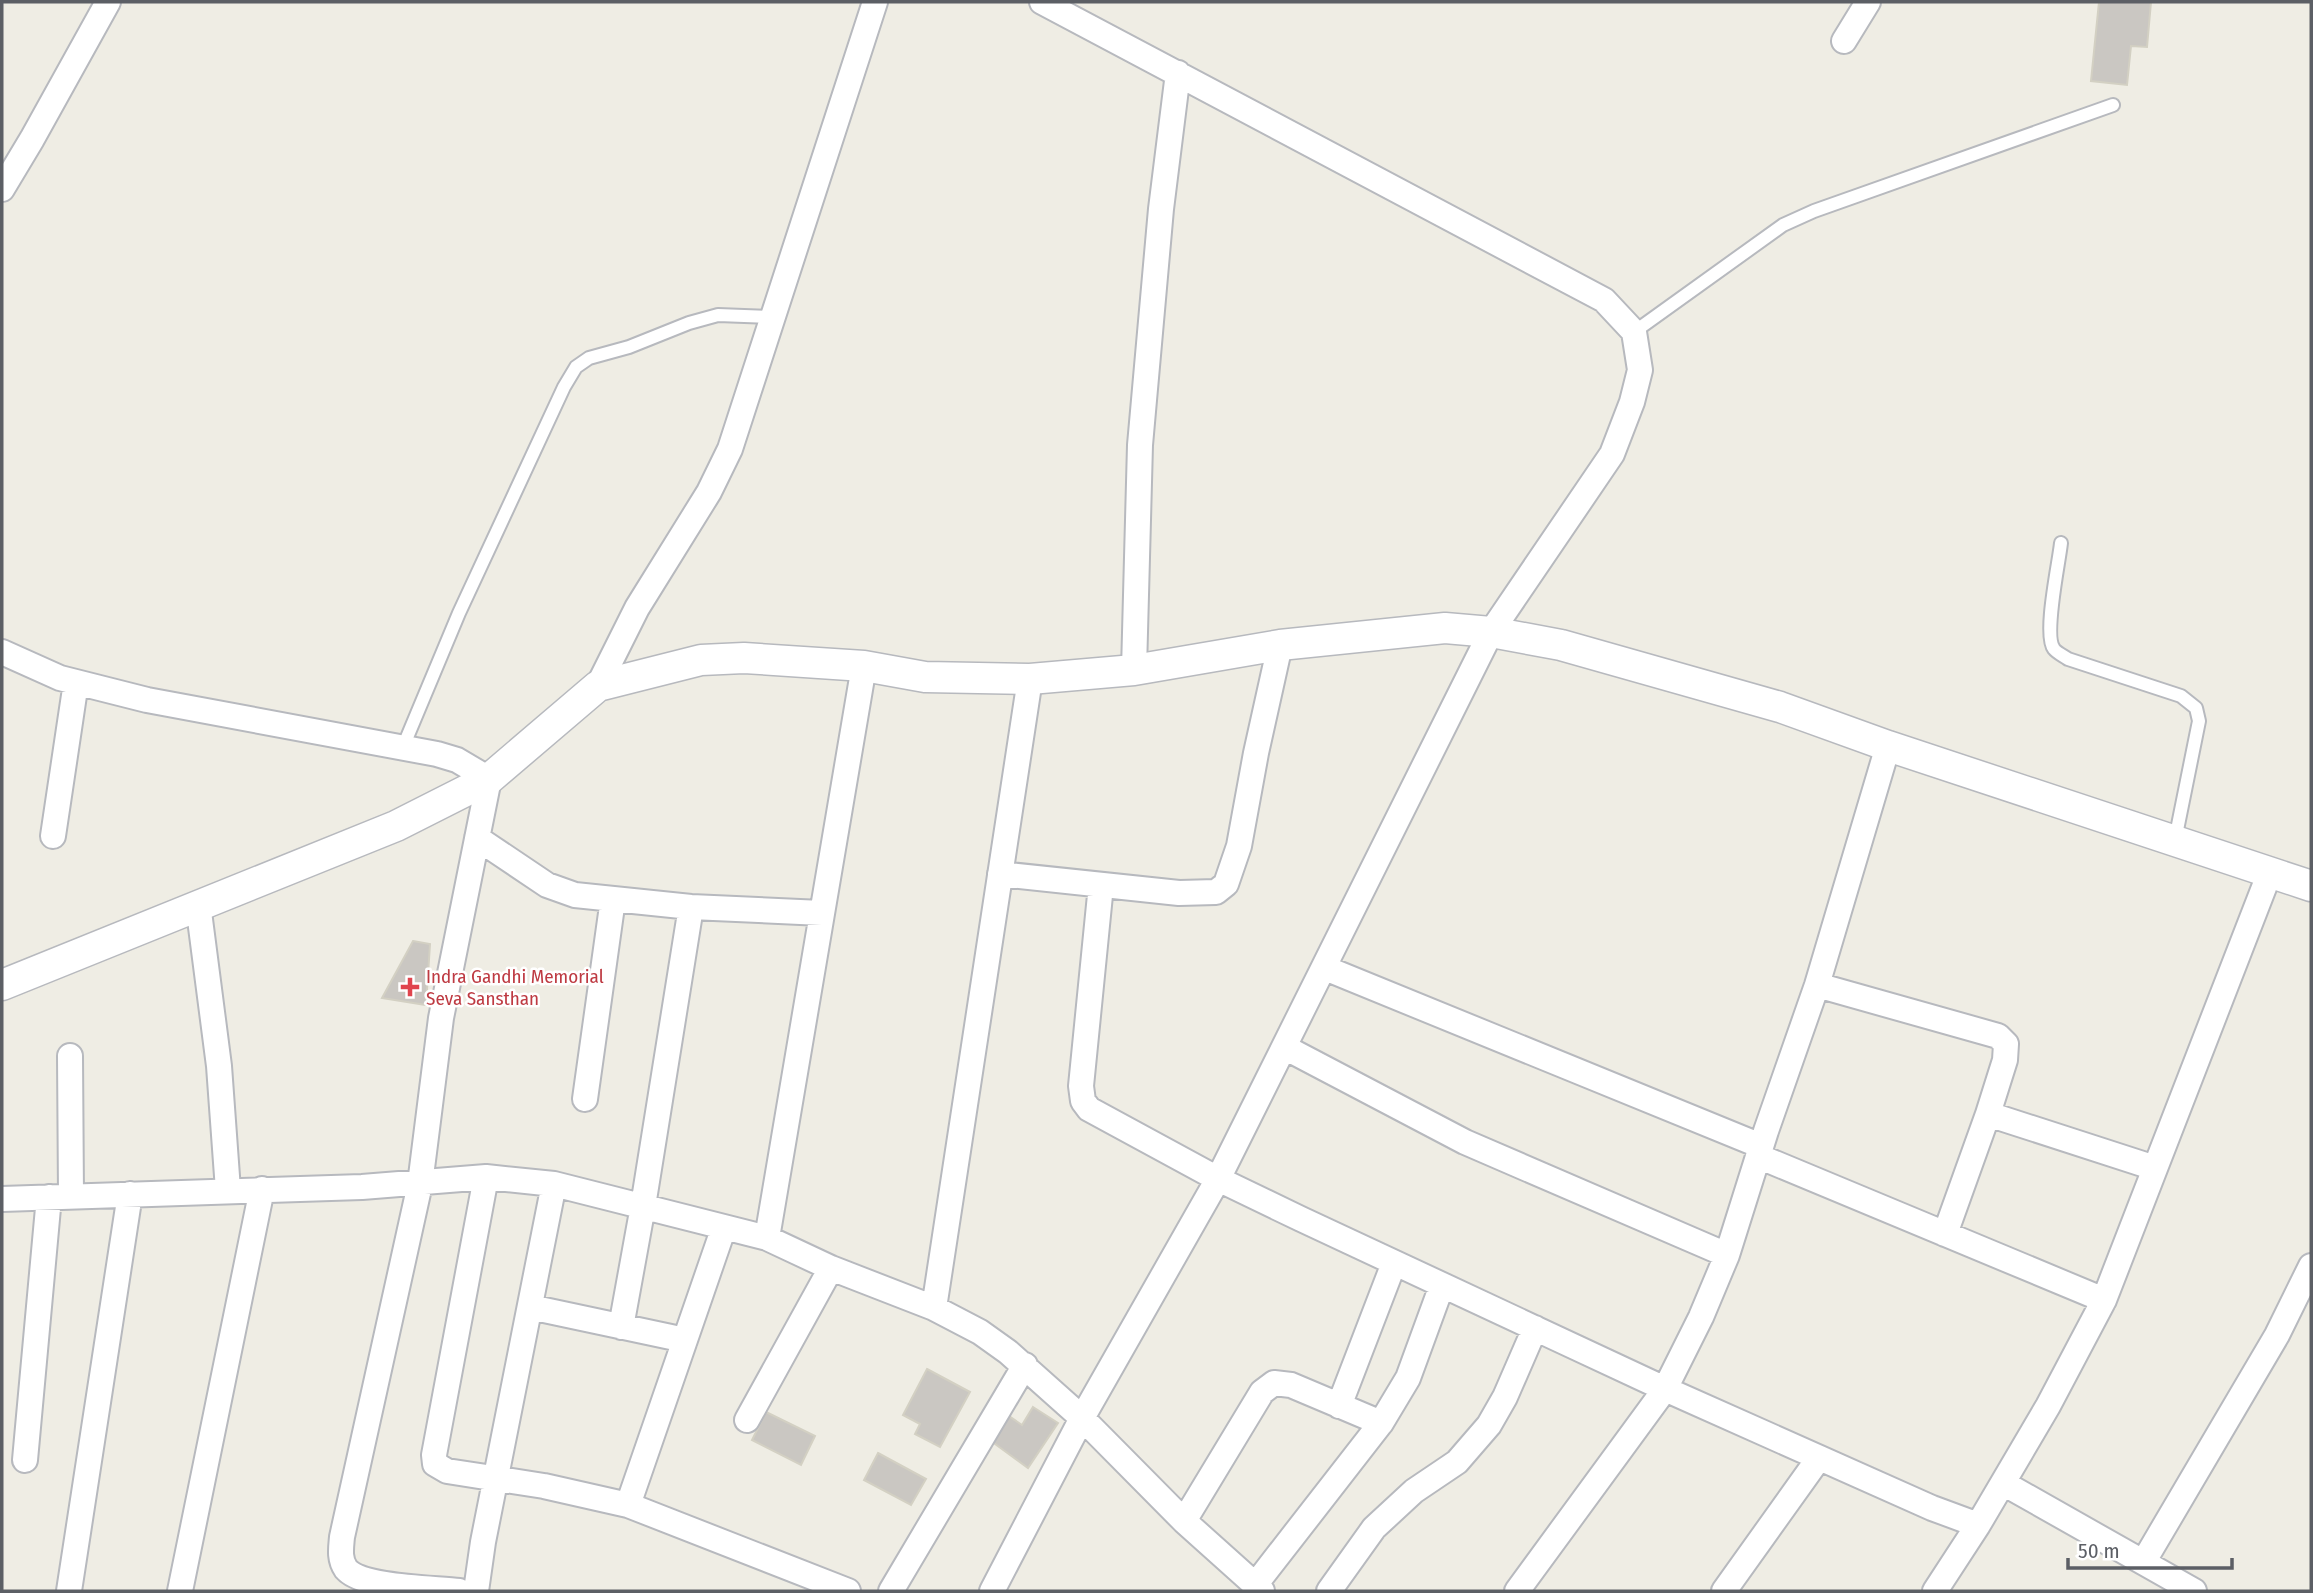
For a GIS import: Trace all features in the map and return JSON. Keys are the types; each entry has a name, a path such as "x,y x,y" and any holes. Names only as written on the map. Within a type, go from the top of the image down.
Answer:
{"street":[{"path":"2,188 108,2"},
{"path":"2,985 396,826 489,779 598,687 637,608 709,492 725,460 875,2"},
{"path":"992,1591 1082,1418 1218,1179 1286,1048 1491,632 1612,454 1632,402 1640,370 1634,332 1604,300 1042,2"},
{"path":"1844,41 1868,2"},
{"path":"1134,670 1140,445 1161,209 1178,73"},
{"path":"598,687 701,660 744,658 864,666 925,677 1030,678 1134,670 1280,645 1444,628 1491,632 1561,645 1780,707 1888,746 2311,886"},
{"path":"1000,874 1179,893 1216,892 1226,884 1239,846 1280,645"},
{"path":"2,652 60,678 147,700 403,747 457,760 489,779"},
{"path":"767,1238 864,666"},
{"path":"933,1308 1030,678"},
{"path":"53,836 76,681"},
{"path":"1517,1591 1665,1389 1701,1317 1727,1255 1817,985 1888,746"},
{"path":"459,1591 368,1581 352,1574 345,1567 341,1555 342,1537 420,1184 441,1018 489,779"},
{"path":"477,838 547,886 575,895 691,907 822,913"},
{"path":"1936,1591 2048,1406 2104,1300 2270,872"},
{"path":"1101,885 1081,1086 1083,1101 1089,1109 1218,1179 1394,1263 1665,1389 1932,1508 1978,1525"},
{"path":"585,1099 613,899"},
{"path":"198,904 219,1066 228,1190"},
{"path":"621,1326 691,907"},
{"path":"1325,968 1760,1151 1945,1234 2104,1300"},
{"path":"1817,985 1998,1036 2006,1044 2005,1060 1988,1114 1945,1234"},
{"path":"1286,1048 1454,1137 1727,1255"},
{"path":"24,1460 60,1197 70,1056"},
{"path":"1988,1114 2155,1168"},
{"path":"486,1177 434,1455 435,1464 447,1471 544,1486 628,1506 848,1591"},
{"path":"2,1199 420,1184 486,1177 554,1184 767,1238 831,1268 933,1308 981,1332 1025,1365 1184,1521 1259,1588 1381,1423 1408,1378 1442,1285"},
{"path":"476,1591 495,1479 554,1184"},
{"path":"180,1591 261,1189"},
{"path":"69,1591 130,1194"},
{"path":"628,1506 724,1227"},
{"path":"1339,1406 1394,1263"},
{"path":"2144,1561 2277,1335 2311,1266"},
{"path":"747,1420 831,1268"},
{"path":"530,1307 685,1340"},
{"path":"1329,1591 1374,1528 1414,1491 1457,1462 1489,1426 1506,1396 1535,1328"},
{"path":"891,1591 1025,1365"},
{"path":"1184,1521 1262,1392 1274,1383 1291,1385 1381,1423"},
{"path":"1724,1591 1819,1458"},
{"path":"2003,1483 2194,1591"}],"lane":[{"path":"1634,332 1783,225 1814,211 2113,105"},
{"path":"403,747 460,614 564,387 576,367 589,358 629,347 689,323 718,315 772,317"},
{"path":"2062,544 2051,613 2050,637 2053,649 2068,659 2181,696 2196,708 2199,721 2175,840"}],"building":[{"path":"2099,2 2151,2 2147,47 2131,46 2127,85 2091,81"},
{"path":"413,941 430,944 426,1005 382,998"},
{"path":"927,1369 970,1392 940,1447 915,1434 920,1424 903,1415"},
{"path":"1033,1407 1058,1423 1028,1468 991,1441 1006,1414 1022,1425"},
{"path":"766,1412 815,1436 801,1465 752,1440"},
{"path":"878,1453 926,1479 911,1505 864,1480"}],"place":[{"name":"Indra Gandhi Memorial Seva Sansthan","path":"410,987"}]}
